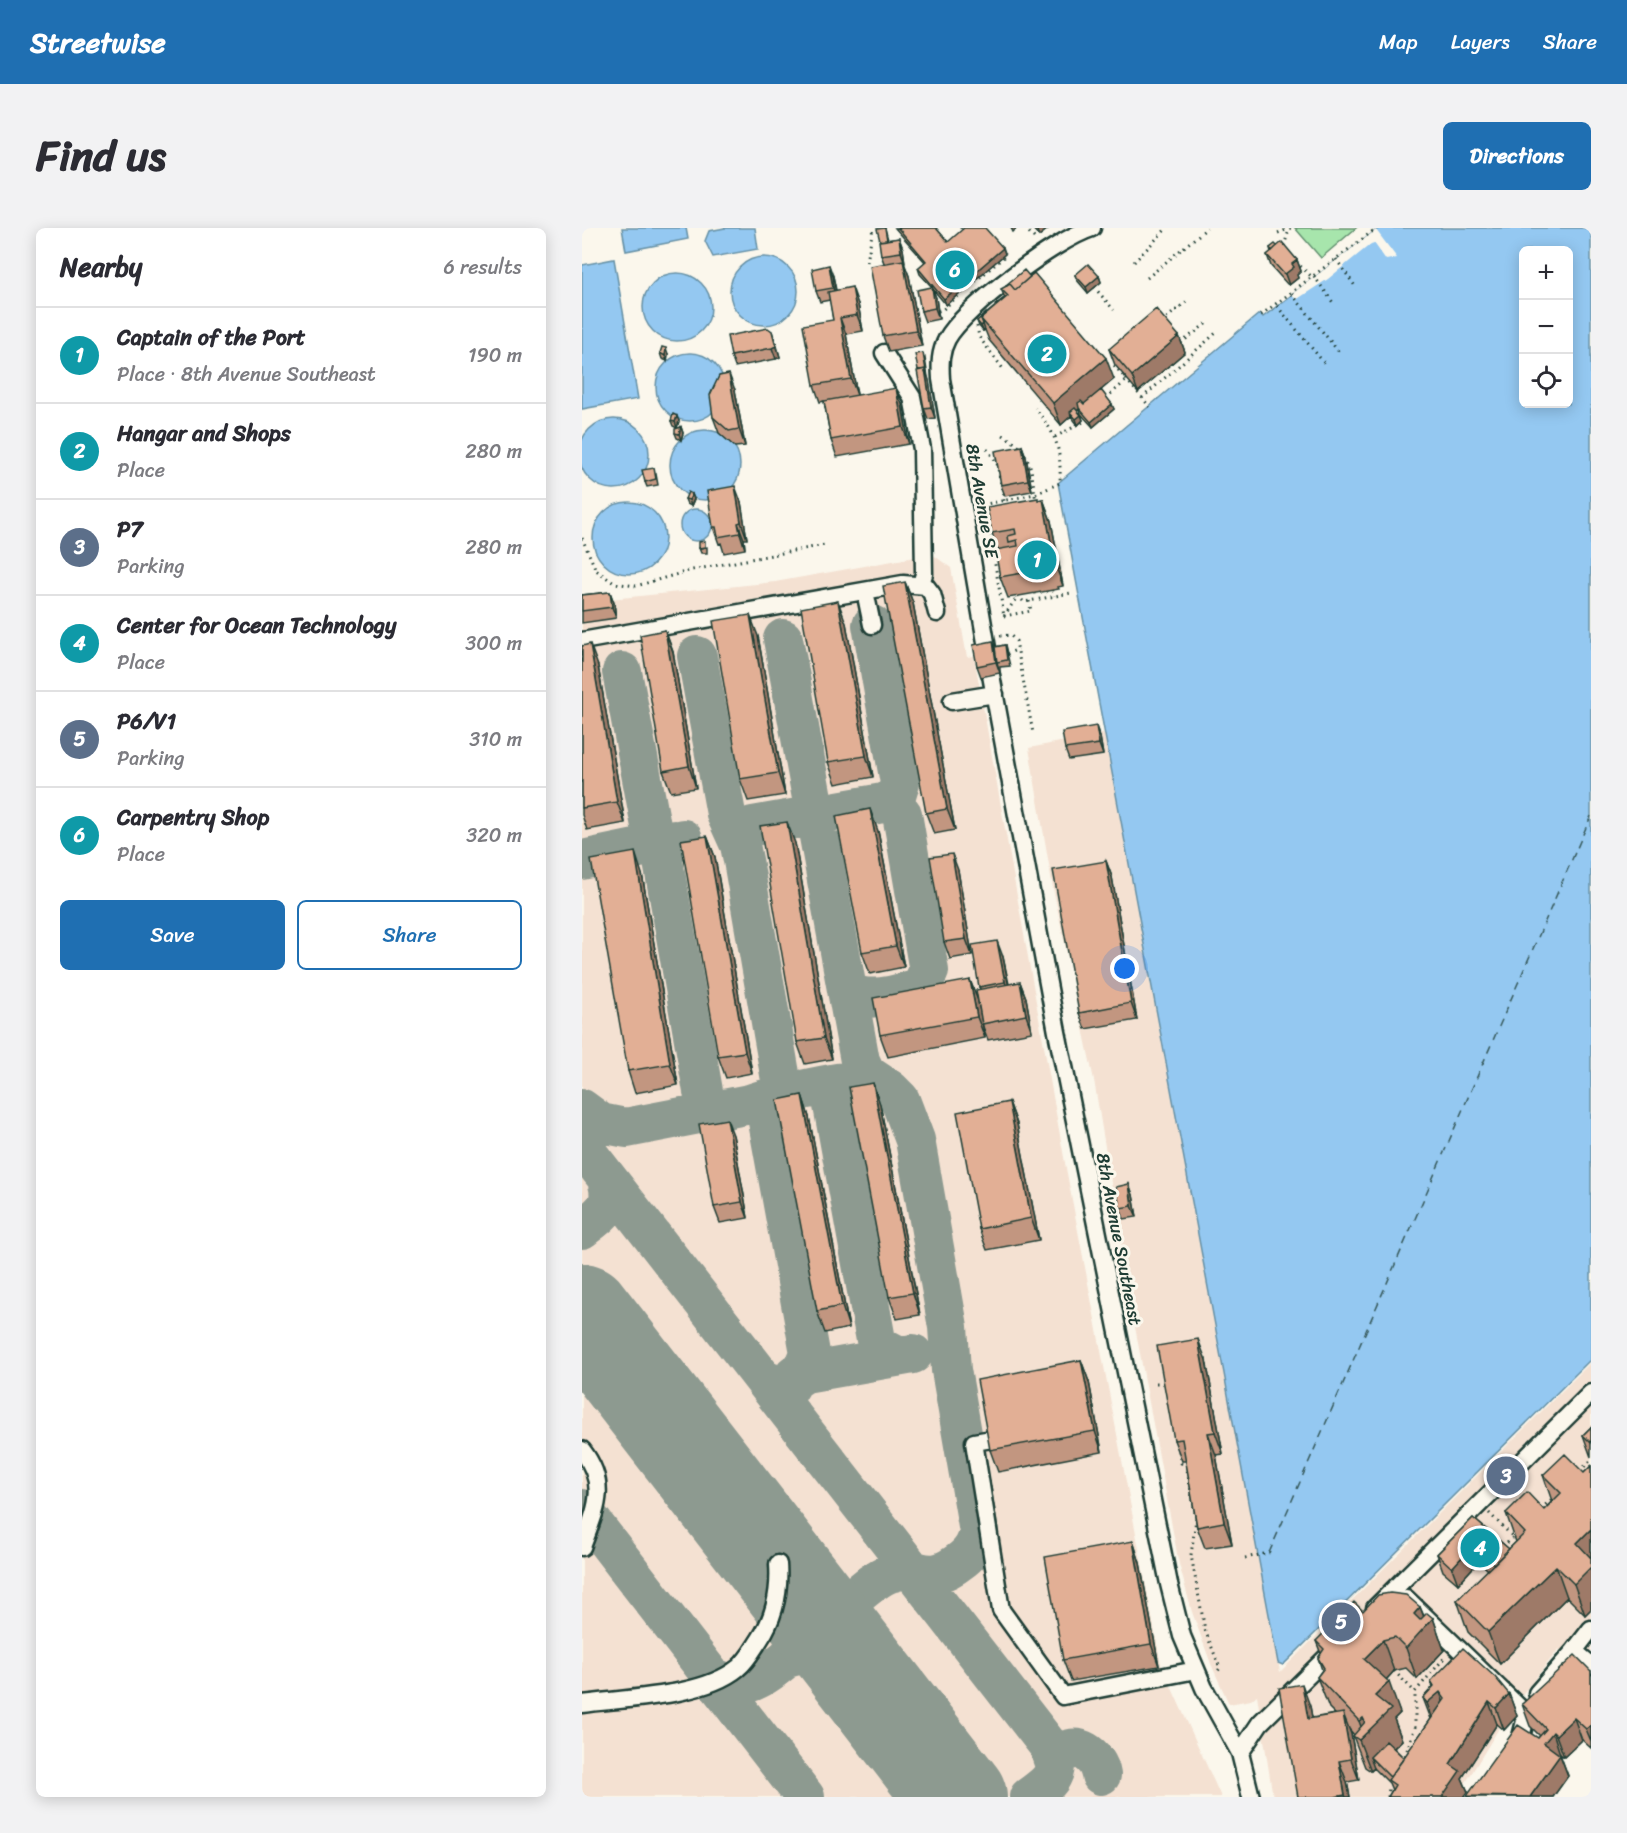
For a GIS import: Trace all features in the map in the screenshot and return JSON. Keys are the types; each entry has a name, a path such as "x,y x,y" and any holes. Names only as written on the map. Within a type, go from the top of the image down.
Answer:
{"street":[{"path":"976,307 1060,242 1092,228"},
{"name":"8th Avenue SE","path":"976,307 947,338 940,355 941,379 963,508 992,648"},
{"path":"884,353 912,397 922,449 921,514 924,574 921,585"},
{"path":"582,641 903,584 926,586 932,594 937,613"},
{"path":"865,591 872,625"},
{"name":"8th Avenue Southeast","path":"991,675 1057,1032 1167,1575 1182,1636 1196,1670 1240,1753 1251,1797"},
{"path":"952,701 995,694"},
{"path":"1359,1624 1591,1393"},
{"path":"992,1439 975,1442 1001,1610 1062,1696 1196,1670"},
{"path":"582,1450 596,1470 599,1483 598,1500 582,1547"},
{"path":"582,1704 694,1688 738,1668 770,1624 778,1591 778,1564"},
{"path":"1396,1588 1522,1710 1525,1721 1522,1737 1517,1750 1505,1765"},
{"path":"1522,1710 1591,1629"},
{"path":"1240,1753 1260,1723 1344,1640"},
{"path":"1574,1651 1591,1665"}],"path":[{"path":"867,262 873,228"},
{"path":"956,241 961,236 961,228"},
{"path":"1134,262 1167,228"},
{"path":"1148,278 1207,228"},
{"path":"1261,315 1377,228"},
{"path":"1278,233 1290,229"},
{"path":"1283,248 1290,229"},
{"path":"938,311 1007,254"},
{"path":"1290,255 1334,304"},
{"path":"1336,259 1355,286"},
{"path":"1095,287 1114,310"},
{"path":"1292,294 1339,352"},
{"path":"1155,328 1188,300"},
{"path":"1277,306 1325,364"},
{"path":"976,307 979,337 1004,370"},
{"path":"1176,337 1181,344 1207,323"},
{"path":"1142,398 1164,380 1162,375 1216,333"},
{"path":"1121,357 1113,364 1150,407"},
{"path":"1106,398 1127,380"},
{"path":"963,508 1035,494 1060,483 1061,461 1055,437 1052,429 1035,408"},
{"path":"1055,437 1087,420"},
{"path":"1003,435 1019,444 1027,454 1037,504"},
{"path":"987,449 997,463 1004,501 1012,508"},
{"path":"987,504 991,522 989,530 1004,616"},
{"path":"991,522 998,522"},
{"path":"582,538 596,570 614,583 636,586 692,570 825,545"},
{"path":"993,553 999,552"},
{"path":"997,576 1004,575"},
{"path":"1034,593 1053,591 1054,596"},
{"path":"1004,616 1018,596 1021,601 1029,601 1071,593"},
{"path":"1004,616 1031,611 1029,601"},
{"path":"992,648 1002,635 1010,635 1016,641 1033,733"},
{"path":"1007,654 1018,649"},
{"path":"1156,1383 1166,1381 1167,1391"},
{"path":"1177,1442 1181,1463 1186,1464 1196,1519 1191,1555 1200,1607 1205,1630 1220,1668 1218,1671"},
{"path":"1585,1477 1579,1472 1591,1460"},
{"path":"1534,1516 1556,1494"},
{"path":"1481,1504 1513,1537"},
{"path":"1541,1510 1549,1517"},
{"path":"1509,1554 1503,1548 1520,1530"},
{"path":"1245,1558 1269,1553"},
{"path":"1404,1763 1415,1727 1415,1692 1446,1656 1451,1640"},
{"path":"1394,1671 1415,1692"},
{"path":"1388,1797 1389,1787"}],"shaded area":[{"path":"932,554 951,568 967,657 974,656 1065,1163 1161,1664 1221,1797 582,1797 582,602 775,582"},
{"path":"1117,731 1280,1672 1591,1362 1591,1684 1559,1649 1512,1707 1457,1797 1273,1797 1257,1695 1251,1700 1229,1704 1192,1612 1179,1564 1133,1316 1094,1080 1053,888 1029,748"}],"green space":[{"path":"1295,228 1356,228 1321,258"}],"water":[{"path":"622,228 686,228 688,239 626,251"},
{"path":"725,228 755,228 758,249 713,257 705,241 709,231"},
{"path":"1379,228 1591,228 1591,1359 1283,1665 1278,1663 1058,483 1260,313 1263,317"},
{"path":"764,257 777,260 788,267 795,278 798,291 795,304 788,315 777,322 764,325 751,322 740,315 733,304 730,291 733,278 740,267 751,260"},
{"path":"614,259 638,399 582,409 582,265"},
{"path":"677,273 690,276 701,283 708,294 711,307 708,320 701,331 690,338 677,341 664,338 653,331 646,320 643,307 646,294 653,283 664,276"},
{"path":"683,353 697,353 709,358 719,368 724,387 719,406 709,416 697,421 683,421 671,416 661,406 656,394 656,380 661,368 671,358"},
{"path":"614,419 633,425 643,435 649,454 643,473 633,483 614,489 595,483 585,473 579,454 585,435 595,425"},
{"path":"705,430 718,433 730,440 737,452 740,465 737,478 730,490 718,497 705,500 692,497 680,490 673,478 670,465 673,452 680,440 692,433"},
{"path":"629,502 649,508 659,518 665,538 659,558 649,568 629,574 609,568 599,558 593,538 599,518 609,508"},
{"path":"696,509 707,514 712,525 707,536 696,541 685,536 680,525 685,514"}],"pier":[{"path":"1376,230 1397,258 1386,260 1374,243 1371,244 1328,279 1296,300 1292,294"}],"building":[{"path":"885,228 887,240 880,241 877,229"},
{"path":"898,228 936,228 948,242 964,228 985,228 1003,248 944,299 918,268 926,261"},
{"path":"899,238 901,252 881,255 879,241"},
{"path":"1282,242 1297,260 1292,264 1294,267 1285,274 1267,255"},
{"path":"903,260 916,330 883,336 870,266"},
{"path":"1088,264 1099,276 1086,287 1075,275"},
{"path":"829,265 833,288 816,291 812,269"},
{"path":"1024,270 1030,277 1015,290 1010,284 1006,285"},
{"path":"1034,273 1106,358 1053,403 981,319 1008,296 1001,289 1010,284 1015,290"},
{"path":"852,287 857,315 840,318 851,379 814,385 803,325 833,320 828,292"},
{"path":"932,287 935,308 921,311 917,290"},
{"path":"1156,309 1179,336 1132,376 1109,349"},
{"path":"986,313 981,319 983,324 981,326 977,321"},
{"path":"768,328 772,331 776,346 731,356 727,336"},
{"path":"662,347 666,348 665,356 660,353"},
{"path":"923,353 926,371 925,372 925,369 918,370 915,354"},
{"path":"925,369 931,407 924,408 917,371"},
{"path":"729,374 739,429 729,431 713,417 710,395 719,376"},
{"path":"896,388 903,427 831,440 824,401"},
{"path":"1101,390 1112,404 1091,422 1079,408 1078,403 1081,401 1084,404"},
{"path":"1075,408 1081,415 1076,419 1070,412"},
{"path":"673,414 677,416 675,422 671,421"},
{"path":"681,427 679,434 675,433 675,429"},
{"path":"1022,446 1028,480 1001,485 995,451"},
{"path":"654,468 656,479 645,482 642,470"},
{"path":"735,486 741,522 738,523 740,533 718,537 716,527 713,527 707,491"},
{"path":"688,492 692,494 689,500 685,499"},
{"path":"1038,498 1038,500 1043,499 1055,564 1050,565 1051,568 1000,577 995,550 1018,546 1017,540 1009,542 1008,536 1016,534 1015,529 992,533 987,507"},
{"path":"705,541 705,547 699,548 699,542"},
{"path":"905,582 947,809 926,813 883,586"},
{"path":"610,592 612,607 582,611 582,595"},
{"path":"838,601 866,756 828,762 801,608"},
{"path":"750,615 778,773 740,779 713,621"},
{"path":"665,630 689,766 663,771 640,635"},
{"path":"993,641 996,662 977,666 973,645"},
{"path":"590,644 617,802 582,808 582,646"},
{"path":"1005,645 1007,660 997,662 995,647"},
{"path":"1096,726 1099,744 1065,749 1062,732"},
{"path":"870,809 896,946 862,952 836,816"},
{"path":"787,822 824,1038 797,1042 760,826"},
{"path":"707,836 745,1052 718,1056 681,840"},
{"path":"635,852 670,1064 628,1071 591,860"},
{"path":"952,854 966,939 944,942 930,857"},
{"path":"1106,861 1131,1003 1079,1013 1053,870"},
{"path":"997,941 1005,982 979,987 972,945"},
{"path":"970,980 977,1017 880,1035 873,998"},
{"path":"1020,982 1026,1015 982,1024 976,990"},
{"path":"873,1083 913,1293 889,1297 849,1087"},
{"path":"802,1095 842,1306 817,1311 777,1100"},
{"path":"1009,1102 1031,1218 979,1229 957,1112"},
{"path":"727,1119 742,1202 714,1207 699,1124"},
{"path":"1129,1184 1132,1206 1120,1208 1116,1187"},
{"path":"1198,1339 1215,1432 1208,1433 1224,1522 1197,1527 1182,1439 1174,1440 1157,1346"},
{"path":"1081,1360 1095,1431 990,1450 977,1380"},
{"path":"1591,1427 1591,1443 1583,1435"},
{"path":"1565,1454 1584,1473 1591,1466 1591,1529 1577,1543 1591,1558 1591,1567 1574,1584 1556,1566 1488,1632 1457,1600 1525,1533 1506,1513 1527,1492 1544,1510 1561,1493 1543,1475"},
{"path":"1473,1518 1509,1549 1494,1564 1473,1545 1452,1568 1437,1554"},
{"path":"1133,1541 1151,1644 1063,1660 1045,1557"},
{"path":"1390,1593 1406,1595 1420,1607 1414,1614 1420,1620 1427,1613 1433,1618 1406,1648 1395,1637 1383,1640 1364,1659 1389,1682 1375,1696 1391,1709 1359,1740 1353,1736 1365,1722 1363,1718 1359,1721 1317,1677 1324,1668 1318,1658 1324,1649 1316,1641 1354,1602 1363,1611 1378,1595"},
{"path":"1463,1648 1495,1677 1509,1694 1496,1708 1489,1702 1450,1764 1460,1771 1442,1797 1388,1797 1395,1785 1388,1780 1445,1699 1440,1692 1427,1703 1423,1698 1434,1686 1431,1681"},
{"path":"1575,1655 1591,1671 1591,1725 1586,1729 1574,1718 1556,1735 1553,1732 1544,1743 1560,1755 1530,1797 1467,1796 1518,1725 1538,1738 1546,1729 1522,1704"},
{"path":"1302,1684 1308,1719 1343,1713 1351,1759 1339,1761 1345,1795 1298,1797 1279,1688"},
{"path":"1386,1741 1404,1758 1390,1777 1370,1757"}],"ferry route":[{"path":"1269,1553 1591,816"}],"taxiway":[{"path":"740,845 744,831 753,826 883,803 896,796 900,783 872,625"},
{"path":"783,639 860,1061 866,1074 890,1090 900,1100 915,1140 948,1327 951,1370 979,1532 969,1553 950,1568 931,1574 909,1570 890,1573 871,1584 841,1609"},
{"path":"697,656 726,814 740,845 743,860 781,1080 789,1089 798,1091"},
{"path":"622,672 651,826 663,861"},
{"path":"847,987 852,993 871,998 893,995 921,986 929,971 902,814 893,804 883,803"},
{"path":"582,860 683,839"},
{"path":"674,840 664,850 663,861 704,1097 701,1108 692,1115"},
{"path":"582,1109 601,1123 626,1128 750,1104 831,1084 873,1080"},
{"path":"816,1088 828,1093 832,1100 876,1340 882,1347 899,1356"},
{"path":"750,1104 761,1108 767,1116 810,1353 804,1368 794,1375"},
{"path":"582,1146 1048,1745 1055,1766"},
{"path":"582,1229 606,1208 609,1195 606,1177"},
{"path":"788,1390 794,1380 805,1373 913,1354"},
{"path":"582,1509 805,1797"},
{"path":"798,1592 805,1609 804,1626 798,1642 787,1658 824,1648 846,1654"},
{"path":"715,1678 735,1684 754,1681 787,1658"},
{"path":"1029,1797 1049,1781 1059,1756 1072,1749 1079,1749 1091,1756 1096,1761 1101,1775"}],"runway":[{"path":"582,1313 957,1797"}],"place":[{"name":"Carpentry Shop","path":"955,270"},
{"name":"Hangar and Shops","path":"1047,354"},
{"name":"Captain of the Port","path":"1037,560"},
{"name":"P7","path":"1506,1476"},
{"name":"Center for Ocean Technology","path":"1480,1548"},
{"name":"P6/V1","path":"1341,1622"}]}
